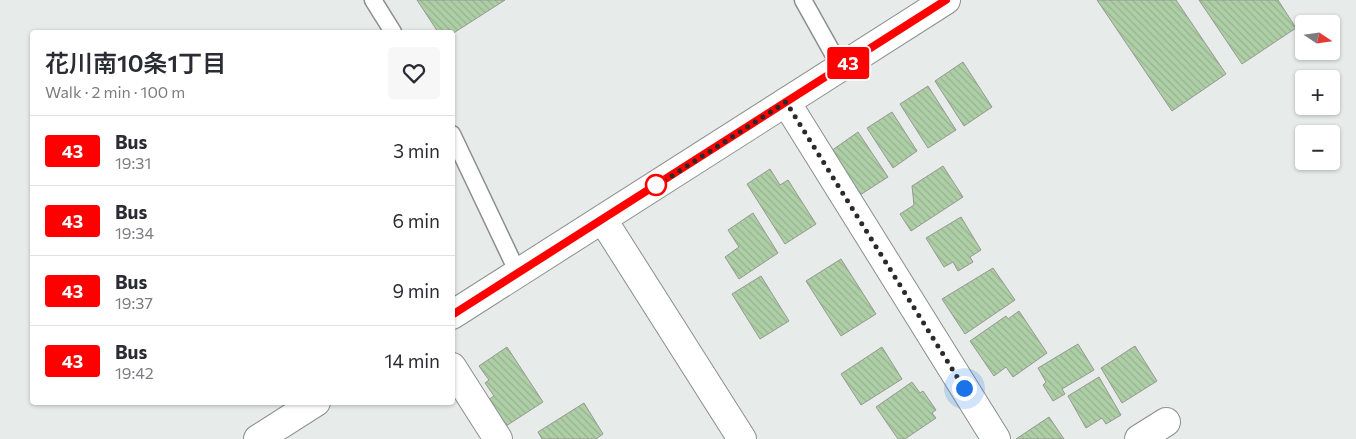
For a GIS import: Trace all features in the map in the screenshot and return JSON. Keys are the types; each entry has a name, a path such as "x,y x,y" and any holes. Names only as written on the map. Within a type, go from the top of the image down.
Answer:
{"street":[{"path":"455,313 946,0"},
{"path":"786,102 996,439"},
{"path":"603,220 742,439"},
{"path":"455,372 498,439"},
{"path":"258,439 311,405"},
{"path":"1139,439 1166,422"}],"lane":[{"path":"373,0 392,30"},
{"path":"803,0 841,68"},
{"path":"455,140 518,273"}],"building":[{"path":"417,0 505,0 455,32 455,30 437,30"},
{"path":"1097,0 1176,0 1226,74 1172,111"},
{"path":"1199,0 1278,0 1295,29 1242,64"},
{"path":"963,62 992,107 964,126 935,81"},
{"path":"928,86 956,130 928,148 900,104"},
{"path":"892,112 917,151 893,168 867,128"},
{"path":"858,132 888,177 860,195 831,151"},
{"path":"943,166 963,197 911,231 900,214 914,205 912,186"},
{"path":"770,169 780,185 788,180 816,224 785,244 747,184"},
{"path":"753,213 778,253 739,279 725,257 739,247 728,230"},
{"path":"961,217 981,250 970,257 973,262 958,271 953,262 944,267 926,238"},
{"path":"841,259 876,314 841,336 806,281"},
{"path":"993,268 1015,300 965,334 942,299"},
{"path":"761,276 789,321 760,339 732,294"},
{"path":"1019,311 1047,353 1013,377 1006,367 994,376 970,341 1006,316 1008,319"},
{"path":"1078,344 1094,370 1062,389 1065,394 1053,401 1043,385 1046,382 1038,368"},
{"path":"1135,346 1157,381 1122,403 1101,368"},
{"path":"507,347 543,402 506,426 482,404 494,396 485,383 489,380 479,366"},
{"path":"882,347 902,379 861,405 841,374"},
{"path":"1099,377 1121,415 1106,424 1102,418 1086,428 1068,396"},
{"path":"912,382 920,393 923,391 936,410 932,413 936,418 905,439 898,439 876,407"},
{"path":"584,403 603,434 596,439 542,439 538,432"},
{"path":"1049,417 1064,439 1016,439"}],"bus line":[{"name":"43","path":"455,313 946,0"}],"route":[{"path":"656,185 653,188 786,102 964,388"}]}
